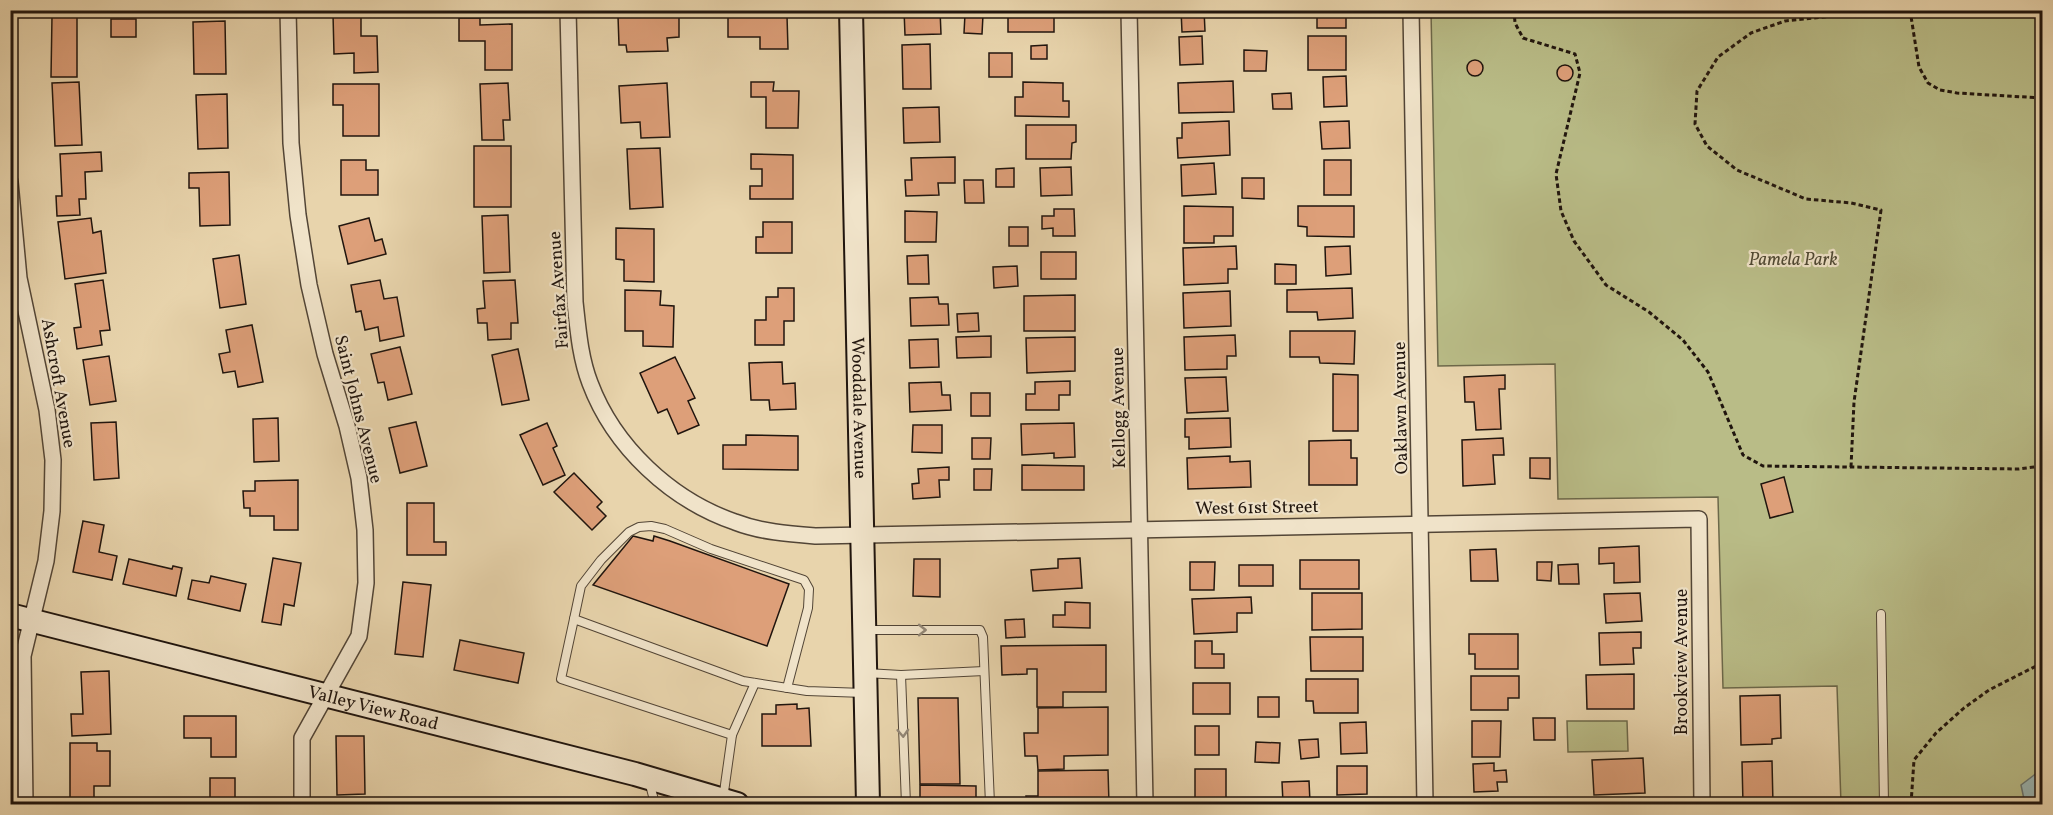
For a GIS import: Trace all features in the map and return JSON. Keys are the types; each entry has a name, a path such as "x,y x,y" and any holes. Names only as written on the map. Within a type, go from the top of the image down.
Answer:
{"street":[{"name":"Saint Johns Avenue","path":"288,10 291,143 298,215 314,308 359,478 365,530 366,583 359,636 302,738 302,804"},
{"name":"Fairfax Avenue","path":"568,10 575,302 579,343 590,383 609,420 621,437 633,453 662,482 696,505 735,523 774,532 816,536"},
{"name":"Wooddale Avenue","path":"851,10 868,804"},
{"name":"Kellogg Avenue","path":"1129,10 1145,804"},
{"name":"Oaklawn Avenue","path":"1411,10 1422,524 1425,804"},
{"name":"Ashcroft Avenue","path":"10,182 19,278 47,410 53,460 52,511 46,561 21,617 25,804"},
{"name":"West 61st Street","path":"816,536 1699,519"},
{"name":"Brookview Avenue","path":"1699,519 1702,804"},
{"name":"Valley View Road","path":"21,617 648,778 728,803"}],"lane":[{"path":"732,735 561,678 581,586 601,560 629,532 639,527 651,526 665,529 711,549 804,580 809,590 808,608 787,688"},
{"path":"1881,614 1884,804"},
{"path":"574,619 742,681 807,691 865,683 901,675 984,671"},
{"path":"864,630 980,630 983,637 990,804"},
{"path":"901,675 906,804"},
{"path":"728,803 732,735 755,682"},
{"path":"648,778 657,804"}],"path":[{"path":"1514,10 1515,23 1523,38 1575,54 1580,73 1556,174 1561,211 1574,241 1606,285 1649,312 1683,340 1708,372 1743,455 1763,466 2019,469 2043,466"},
{"path":"1851,467 1854,402 1881,210 1851,203 1806,200 1737,170 1707,146 1695,124 1697,91 1718,57 1751,33 1785,21 1834,16 1852,10"},
{"path":"1910,10 1919,67 1928,83 1940,90 1957,93 2043,98"},
{"path":"1911,804 1914,760 1936,733 1989,690 2043,663"}],"green space":[{"name":"Pamela Park","path":"1431,11 2042,11 2042,804 1841,804 1837,686 1723,688 1718,497 1558,499 1555,364 1438,366"},
{"path":"1567,721 1627,721 1628,751 1568,752"}],"water":[{"path":"2042,769 2042,804 2025,804 2021,785"}],"building":[{"path":"904,10 940,10 941,34 905,35"},
{"path":"1008,10 1054,10 1054,32 1008,32"},
{"path":"1181,10 1204,10 1205,31 1182,32"},
{"path":"1317,10 1346,10 1346,28 1317,28"},
{"path":"333,14 361,14 361,36 377,36 378,72 354,73 354,53 334,54"},
{"path":"679,14 679,37 667,38 668,51 627,52 626,45 619,45 618,16"},
{"path":"965,14 983,15 982,34 964,33"},
{"path":"52,16 77,16 77,77 51,77"},
{"path":"728,16 787,16 788,49 760,49 760,37 728,37"},
{"path":"459,18 480,18 480,25 512,24 512,70 485,70 485,41 459,41"},
{"path":"111,19 136,19 136,37 111,37"},
{"path":"225,21 226,74 194,74 193,22"},
{"path":"1202,36 1203,64 1180,65 1179,37"},
{"path":"1308,36 1346,36 1346,70 1308,70"},
{"path":"930,44 931,89 903,89 902,45"},
{"path":"1047,45 1047,59 1031,59 1031,46"},
{"path":"1244,50 1267,51 1266,71 1244,71"},
{"path":"989,53 1012,53 1012,77 989,77"},
{"path":"1475,60 1481,62 1483,68 1481,74 1475,76 1469,74 1467,68 1469,62"},
{"path":"1565,65 1571,67 1573,73 1571,79 1565,81 1559,79 1557,73 1559,67"},
{"path":"1346,76 1347,106 1324,107 1323,77"},
{"path":"1233,81 1234,112 1179,113 1178,83"},
{"path":"79,82 82,145 55,146 52,83"},
{"path":"751,82 774,82 773,91 799,91 798,128 766,128 766,97 751,97"},
{"path":"1023,82 1063,83 1063,101 1069,101 1069,117 1015,116 1015,97 1023,97"},
{"path":"508,83 510,120 503,120 504,140 482,140 480,84"},
{"path":"667,83 670,137 641,138 640,122 621,123 619,86"},
{"path":"333,84 379,84 379,136 343,136 343,105 333,105"},
{"path":"1291,93 1292,109 1273,109 1272,94"},
{"path":"227,94 228,148 198,149 196,95"},
{"path":"939,107 940,142 904,143 903,108"},
{"path":"1229,121 1230,155 1178,158 1177,138 1182,138 1182,123"},
{"path":"1349,121 1350,148 1322,149 1320,122"},
{"path":"1026,125 1076,125 1076,142 1072,143 1071,159 1026,159"},
{"path":"474,146 511,146 511,207 474,207"},
{"path":"660,148 663,207 630,209 627,149"},
{"path":"101,152 102,171 85,172 86,199 79,199 80,215 57,216 56,196 62,196 60,154"},
{"path":"751,154 793,155 793,199 750,199 750,186 762,186 762,169 751,169"},
{"path":"955,157 955,183 938,183 939,195 906,196 905,180 912,180 911,158"},
{"path":"341,160 366,160 366,170 378,170 378,195 341,195"},
{"path":"1324,160 1351,160 1351,195 1324,195"},
{"path":"1214,163 1216,194 1182,196 1181,165"},
{"path":"1071,167 1072,195 1041,196 1040,168"},
{"path":"1014,168 1014,187 996,187 996,169"},
{"path":"229,172 230,225 200,226 199,188 189,188 189,173"},
{"path":"1242,178 1264,178 1264,199 1242,198"},
{"path":"964,180 983,180 984,203 965,203"},
{"path":"1184,206 1233,207 1233,236 1214,236 1214,243 1184,243"},
{"path":"1298,206 1354,206 1354,237 1307,236 1307,227 1298,226"},
{"path":"1054,209 1074,209 1075,236 1053,236 1053,228 1042,229 1042,216 1054,216"},
{"path":"905,211 937,212 936,242 905,242"},
{"path":"508,215 510,272 484,273 482,216"},
{"path":"91,218 93,233 101,231 106,273 65,279 58,222"},
{"path":"369,218 375,241 382,239 386,254 348,264 339,226"},
{"path":"763,222 792,222 792,253 756,253 756,237 763,237"},
{"path":"1009,227 1028,227 1028,246 1009,246"},
{"path":"616,228 654,229 654,282 624,281 624,260 616,259"},
{"path":"1236,246 1237,269 1228,269 1228,283 1184,285 1183,248"},
{"path":"1350,246 1351,274 1326,276 1325,247"},
{"path":"1041,252 1076,252 1076,279 1041,279"},
{"path":"239,255 246,304 220,308 213,259"},
{"path":"928,255 929,284 908,284 907,256"},
{"path":"1275,264 1296,265 1296,284 1275,284"},
{"path":"1017,266 1018,286 994,288 993,267"},
{"path":"103,280 110,330 100,331 102,345 77,349 74,328 81,327 75,284"},
{"path":"380,280 384,299 397,297 404,336 380,341 378,327 365,330 361,311 356,312 351,285"},
{"path":"515,280 518,323 511,323 511,339 488,340 487,323 478,323 477,309 485,308 483,281"},
{"path":"778,288 794,288 794,321 784,321 784,345 755,345 755,320 766,320 766,297 778,297"},
{"path":"1352,288 1353,318 1318,320 1317,312 1287,312 1287,290"},
{"path":"625,290 661,291 660,305 674,306 673,347 643,346 643,331 625,331"},
{"path":"1230,291 1231,326 1184,328 1183,293"},
{"path":"1075,295 1075,331 1024,331 1024,296"},
{"path":"938,297 939,304 948,304 949,325 911,326 910,298"},
{"path":"978,313 979,331 958,332 957,314"},
{"path":"252,325 263,382 238,387 235,371 223,373 219,354 230,352 226,330"},
{"path":"1290,331 1355,331 1354,364 1320,363 1319,357 1290,357"},
{"path":"1235,335 1236,356 1227,356 1227,369 1185,370 1184,337"},
{"path":"991,336 991,357 957,358 956,337"},
{"path":"1075,337 1075,371 1027,373 1026,338"},
{"path":"938,339 939,367 910,368 909,340"},
{"path":"400,347 412,394 388,400 384,382 378,383 371,354"},
{"path":"518,349 529,400 502,405 492,355"},
{"path":"109,356 116,401 90,405 83,360"},
{"path":"675,357 695,398 688,401 699,425 678,434 667,409 658,413 640,373"},
{"path":"782,362 783,384 795,383 796,409 770,410 769,400 751,400 749,363"},
{"path":"1333,374 1358,375 1358,431 1333,431"},
{"path":"1505,375 1505,389 1499,389 1501,429 1476,430 1474,402 1465,402 1464,377"},
{"path":"1226,377 1228,411 1187,413 1185,378"},
{"path":"1070,381 1070,395 1059,395 1059,410 1026,410 1026,394 1035,394 1035,382"},
{"path":"941,382 942,395 950,395 951,410 910,412 909,383"},
{"path":"971,393 990,393 990,416 971,416"},
{"path":"278,418 279,461 254,462 253,419"},
{"path":"1230,418 1231,447 1189,449 1189,437 1185,437 1185,419"},
{"path":"116,422 119,478 94,480 91,423"},
{"path":"416,422 427,466 400,473 389,428"},
{"path":"547,423 557,446 553,448 565,475 543,485 520,435"},
{"path":"1074,423 1075,457 1054,458 1054,453 1022,455 1021,424"},
{"path":"913,425 942,425 942,453 912,452"},
{"path":"746,435 798,436 798,470 723,469 723,445 746,445"},
{"path":"972,438 991,438 990,459 972,459"},
{"path":"1503,438 1504,455 1493,455 1495,484 1463,486 1462,440"},
{"path":"1351,440 1351,458 1357,458 1357,485 1309,485 1309,441"},
{"path":"1230,456 1230,462 1250,461 1251,487 1188,489 1187,458"},
{"path":"1530,458 1550,458 1550,479 1530,478"},
{"path":"1022,465 1084,466 1084,490 1022,490"},
{"path":"949,467 949,480 939,480 940,497 913,499 912,484 919,483 918,469"},
{"path":"974,469 992,469 991,490 974,490"},
{"path":"574,473 602,502 597,507 606,516 592,530 554,492"},
{"path":"1784,477 1793,512 1770,518 1761,484"},
{"path":"298,480 298,530 274,530 274,516 250,516 250,508 244,508 243,491 255,491 255,481"},
{"path":"407,503 434,503 434,542 446,542 446,555 407,555"},
{"path":"83,521 104,525 99,552 117,556 112,580 73,572"},
{"path":"633,536 653,541 654,536 789,584 767,646 593,585"},
{"path":"1639,546 1640,582 1614,583 1614,563 1599,564 1599,548"},
{"path":"1496,549 1498,581 1471,581 1470,550"},
{"path":"273,558 301,563 294,606 284,604 281,625 262,622"},
{"path":"1080,558 1082,588 1033,591 1031,570 1058,568 1058,559"},
{"path":"129,559 172,569 173,566 182,568 176,596 123,584"},
{"path":"914,559 940,559 940,597 913,596"},
{"path":"1300,560 1359,560 1359,589 1300,589"},
{"path":"1190,562 1215,562 1214,590 1190,590"},
{"path":"1537,562 1552,562 1551,581 1537,580"},
{"path":"1578,564 1579,584 1559,584 1558,565"},
{"path":"1239,565 1273,565 1273,586 1239,586"},
{"path":"211,576 246,584 240,611 188,599 192,580 209,583"},
{"path":"403,582 431,585 423,657 395,654"},
{"path":"1312,593 1362,593 1362,629 1312,630"},
{"path":"1640,593 1642,621 1606,623 1604,594"},
{"path":"1251,597 1252,613 1237,613 1237,632 1194,634 1192,599"},
{"path":"1065,602 1090,603 1090,628 1053,627 1053,615 1065,615"},
{"path":"1024,619 1025,637 1006,638 1005,620"},
{"path":"1641,632 1641,648 1633,648 1634,664 1600,665 1599,633"},
{"path":"1469,634 1518,634 1518,669 1475,669 1475,654 1469,654"},
{"path":"1310,637 1363,637 1363,671 1311,671"},
{"path":"460,640 524,653 518,683 454,670"},
{"path":"1195,641 1212,641 1212,654 1224,654 1224,668 1195,668"},
{"path":"1106,645 1106,692 1063,692 1063,707 1037,707 1037,669 1027,669 1027,674 1002,675 1001,646"},
{"path":"109,671 111,734 72,736 71,714 83,714 81,672"},
{"path":"1634,674 1634,709 1587,709 1586,675"},
{"path":"1471,676 1519,676 1519,698 1508,698 1508,710 1471,710"},
{"path":"1306,679 1358,679 1358,713 1314,713 1313,701 1306,701"},
{"path":"1193,683 1230,683 1230,714 1193,714"},
{"path":"1780,695 1781,738 1772,739 1772,744 1741,745 1740,696"},
{"path":"1258,697 1279,697 1279,717 1258,717"},
{"path":"918,698 958,698 960,784 920,784"},
{"path":"797,704 797,709 809,708 811,746 762,746 762,714 776,714 776,705"},
{"path":"1108,707 1108,755 1064,756 1064,769 1038,770 1037,756 1025,756 1024,733 1038,733 1038,708"},
{"path":"184,716 236,716 236,757 211,757 211,738 184,738"},
{"path":"1533,718 1555,718 1555,740 1534,740"},
{"path":"1472,721 1501,721 1500,757 1472,757"},
{"path":"1366,722 1367,753 1341,754 1340,723"},
{"path":"1195,726 1219,726 1219,755 1195,755"},
{"path":"336,736 364,736 365,794 337,795"},
{"path":"1318,739 1319,757 1301,759 1299,740"},
{"path":"1256,742 1280,743 1279,763 1255,762"},
{"path":"70,743 97,743 97,751 110,751 110,786 94,786 94,804 70,804"},
{"path":"1643,758 1645,793 1594,795 1592,760"},
{"path":"1772,761 1773,804 1743,804 1742,762"},
{"path":"1494,763 1494,771 1506,770 1507,782 1497,782 1498,791 1474,792 1473,764"},
{"path":"1337,766 1367,766 1367,794 1337,795"},
{"path":"1195,769 1226,769 1226,804 1195,804"},
{"path":"1108,770 1109,804 1026,804 1026,796 1038,796 1038,771"},
{"path":"210,778 235,778 235,804 210,804"},
{"path":"1309,781 1310,802 1283,803 1282,782"},
{"path":"920,785 976,786 976,804 920,804"},
{"path":"1502,803 1502,804 1471,804"}]}
